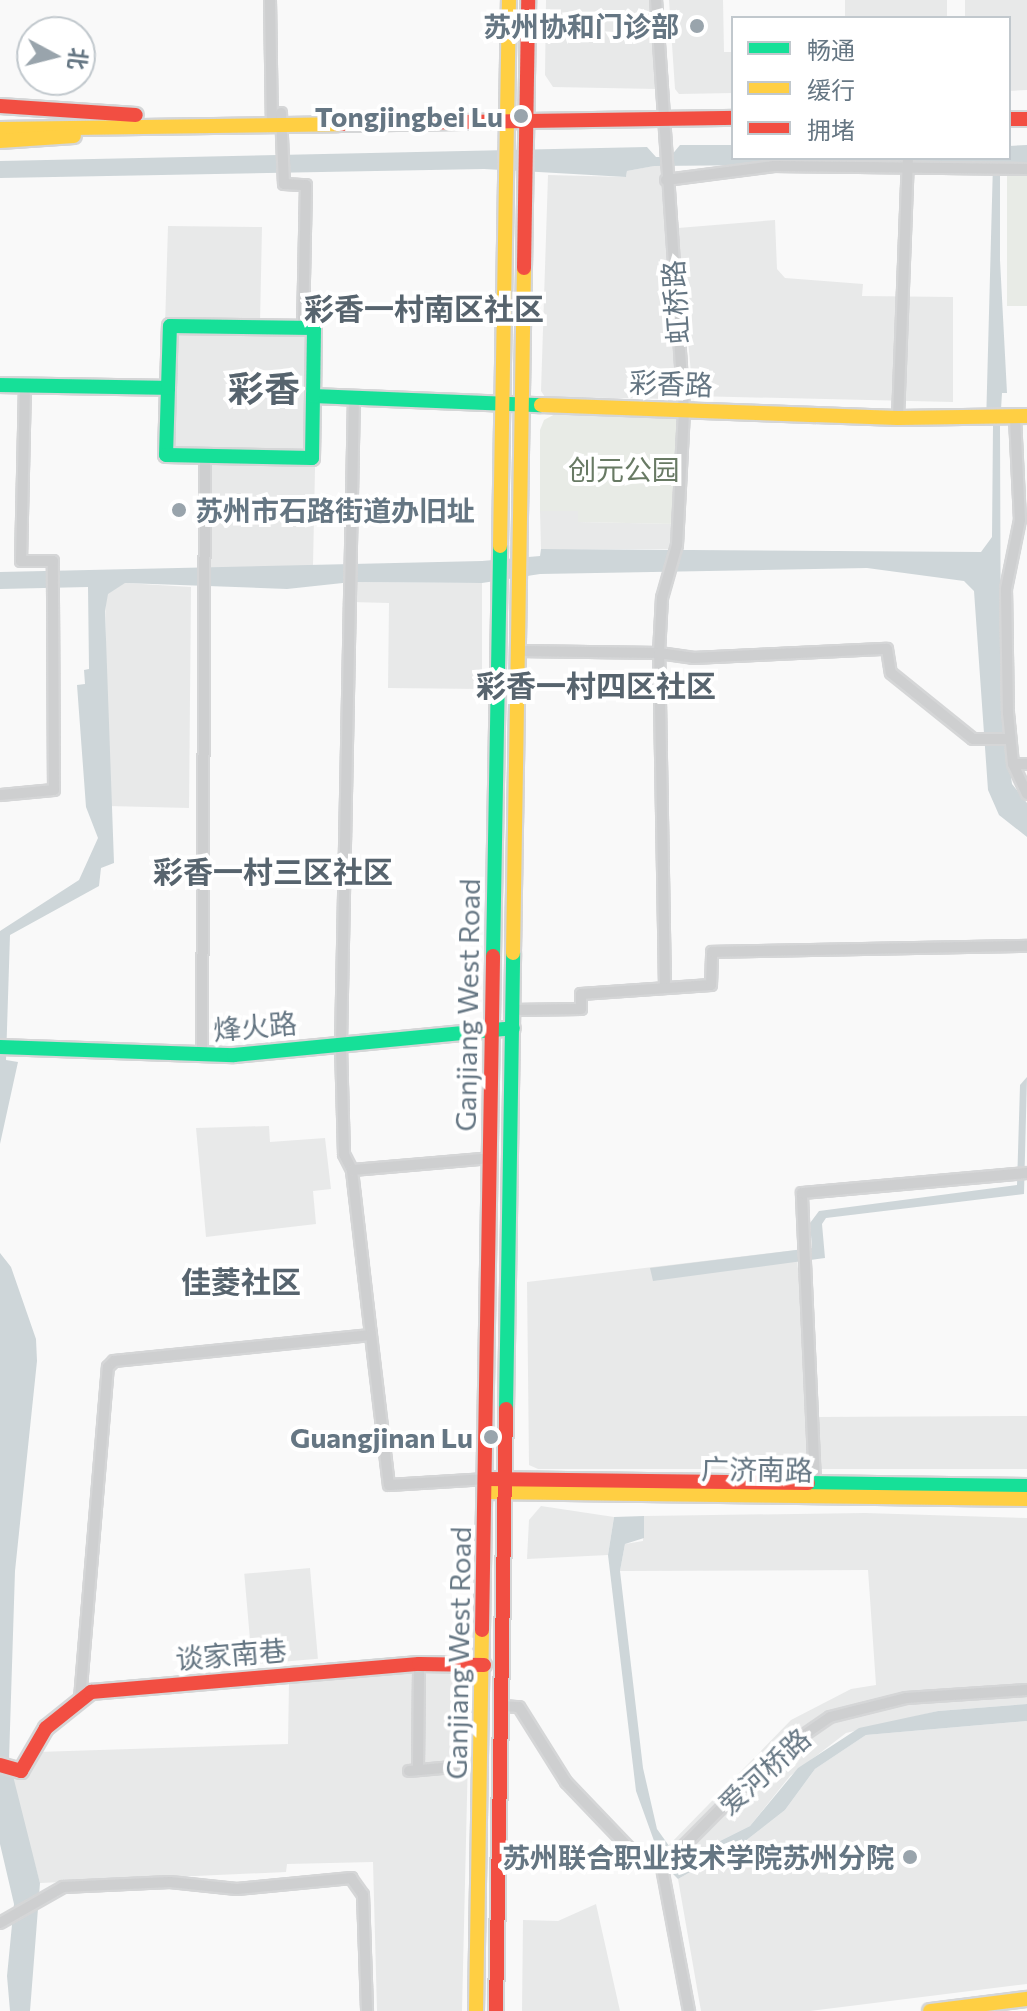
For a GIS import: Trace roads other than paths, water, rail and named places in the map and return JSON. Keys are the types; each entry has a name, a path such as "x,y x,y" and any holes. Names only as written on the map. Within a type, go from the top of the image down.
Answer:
{"main road":[{"name":"Ganjiang West Road","path":"476,2011 509,0"},
{"name":"Ganjiang West Road","path":"496,2011 528,0"},
{"path":"0,106 136,121"},
{"path":"0,118 136,121 276,119 665,113 731,107"},
{"path":"665,113 731,118"},
{"path":"0,129 136,121"},
{"path":"0,141 44,141 136,121"},
{"path":"170,326 303,328 314,328 312,458 166,455 170,326"},
{"path":"0,385 168,388"},
{"name":"彩香路","path":"313,396 898,418 1018,417"},
{"name":"烽火路","path":"5,1047 202,1056 513,1028"},
{"name":"广济南路","path":"506,1486 815,1483 1027,1486"},
{"name":"广济南路","path":"487,1485 1027,1499"},
{"name":"谈家南巷","path":"0,1765 19,1771 46,1728 91,1692 419,1664 484,1665"},
{"path":"482,1777 501,1778"},
{"path":"930,2011 1027,1999"}],"street":[{"path":"270,0 276,119 283,154 284,184 306,185 303,328"},
{"name":"虹桥路","path":"656,0 665,113 665,168 684,410 677,545 667,582 659,653 665,987"},
{"path":"666,180 774,166 908,163 1027,169"},
{"path":"898,418 908,163"},
{"path":"0,795 54,790 53,561 21,561 25,386"},
{"path":"354,398 341,1044 344,1154 352,1170 389,1485 487,1485"},
{"path":"1018,417 1020,520 1006,589 1008,738 1013,764 1027,794"},
{"path":"202,1056 207,567 205,456"},
{"path":"519,651 659,653 693,658 887,649 891,673 973,739 1008,738"},
{"path":"1013,764 1027,764"},
{"path":"513,1010 581,1009 581,994 711,985 712,952 1027,946"},
{"path":"352,1170 491,1158"},
{"path":"815,1483 802,1193 1023,1173"},
{"path":"80,1699 108,1367 114,1361 371,1335"},
{"path":"419,1664 414,1769 453,1767"},
{"name":"爱河桥路","path":"662,1867 772,1757 830,1717 906,1698 1027,1690"},
{"path":"503,1706 519,1707 566,1782 629,1848 662,1867 689,2011"},
{"path":"3,1923 63,1887 170,1882 237,1889 351,1878 363,1895 367,2011"}],"place":[{"name":"苏州协和门诊部","path":"697,26"},
{"name":"Tongjingbei Lu","path":"521,116"},
{"name":"苏州市石路街道办旧址","path":"179,510"},
{"name":"Guangjinan Lu","path":"491,1437"},
{"name":"苏州联合职业技术学院苏州分院","path":"910,1857"}],"district":[{"name":"彩香一村南区社区","path":"424,308"},
{"name":"彩香","path":"264,388"},
{"name":"彩香一村四区社区","path":"596,685"},
{"name":"彩香一村三区社区","path":"273,871"},
{"name":"佳菱社区","path":"241,1281"}],"park label":[{"name":"创元公园","path":"624,469"}]}
